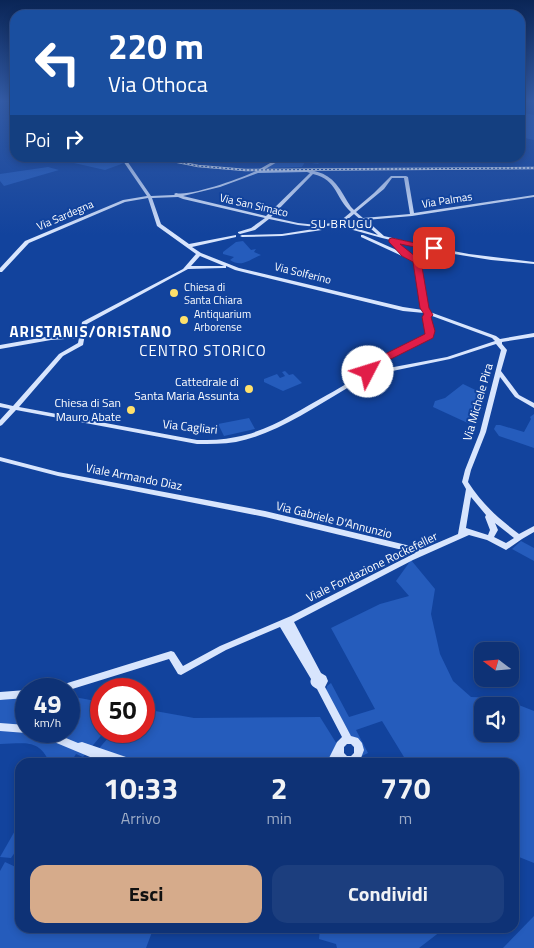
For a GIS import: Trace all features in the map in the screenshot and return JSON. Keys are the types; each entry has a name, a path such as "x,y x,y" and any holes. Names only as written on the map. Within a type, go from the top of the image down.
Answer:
{"street":[{"path":"126,162 151,197 159,226 197,253 226,266"},
{"path":"176,196 202,190 259,171 275,162"},
{"path":"259,171 313,172 330,180 345,204 363,218 381,237"},
{"path":"188,246 237,235 253,229 269,217 289,197 295,187 313,172"},
{"path":"237,235 298,233 337,225 353,210 388,184 391,177 405,177 408,180 412,214"},
{"name":"Via Sardegna","path":"0,271 27,242 124,201 176,196"},
{"name":"Via San Simaco","path":"176,196 306,225 337,225"},
{"name":"Via Palmas","path":"363,218 412,214 534,196"},
{"path":"337,225 364,235 417,261 424,314 429,325 430,336 372,371"},
{"path":"364,235 516,262 534,263"},
{"path":"393,240 392,243 405,254"},
{"path":"0,424 61,355 81,344 79,337 83,325 187,268 197,253"},
{"path":"187,268 226,266"},
{"name":"Via Solferino","path":"226,266 439,318 494,337 499,341"},
{"name":"Via Cagliari","path":"0,406 197,442 230,441 253,437 273,428 372,371 448,358 499,341 534,335"},
{"path":"0,347 42,339 79,337"},
{"name":"Via Michele Pira","path":"462,533 468,504 468,470 483,432 492,389 499,372 504,350 499,341"},
{"path":"499,372 517,396 534,406"},
{"name":"Viale Armando Diaz","path":"0,459 58,474 265,514"},
{"path":"460,475 468,470"},
{"path":"462,533 490,538 506,547 519,538 488,515 477,503 467,486"},
{"path":"468,504 471,501 477,503"},
{"name":"Via Gabriele D'Annunzio","path":"265,514 397,548 423,552"},
{"path":"488,515 494,530 490,538"},
{"path":"522,536 534,529"},
{"name":"Viale Fondazione Rockefeller","path":"80,683 171,656 181,672 223,648 288,620 462,533"},
{"path":"397,548 410,558"},
{"path":"288,620 337,721 345,758"},
{"path":"0,696 15,695"},
{"path":"0,727 15,728"},
{"path":"69,743 103,758"},
{"path":"70,743 116,758"},
{"path":"343,745 357,745 359,753 355,758"},
{"path":"335,758 343,745"}],"shaded area":[{"path":"123,162 124,163 105,170 74,163"},
{"path":"277,162 305,162 302,167 266,168"},
{"path":"48,167 59,170 4,186 0,181 0,174"},
{"path":"243,241 251,250 256,249 254,252 261,255 246,262 238,263 230,260 234,257 223,254 236,242"},
{"path":"285,371 289,375 293,374 302,383 283,391 264,382 264,379 277,374 280,378 285,376 282,372"},
{"path":"463,384 486,395 474,404 483,408 478,415 478,420 472,425 433,407 435,401 445,398"},
{"path":"534,414 534,448 499,436 494,429 496,425 500,425 524,432 531,419 530,417"},
{"path":"249,418 255,429 224,436 218,424"},
{"path":"521,541 534,548 534,561 512,549"},
{"path":"411,560 435,589 431,614 440,654 453,681 471,697 474,697 474,742 519,742 519,705 534,711 534,863 519,857 519,758 405,758 382,721 356,730 368,753 362,756 326,691 327,686 331,683 349,717 375,709 331,628 380,604 409,596 396,581"},
{"path":"80,698 90,700 90,743 95,743 83,757 76,754 74,758 47,758 40,749 23,743 80,743"},
{"path":"15,699 15,743 23,743 0,744 0,700"},
{"path":"155,711 194,718 320,717 340,749 332,758 91,758 104,743 155,743"},
{"path":"15,831 15,852 11,858 0,857"},
{"path":"5,862 15,867 15,933 152,933 146,948 0,948 0,871"},
{"path":"534,916 534,948 503,948 519,933"},
{"path":"320,933 438,933 419,948 337,948 336,944 319,939"}],"railway":[{"path":"178,162 198,166 245,170 534,168"}],"place":[{"name":"Chiesa di Santa Chiara","path":"174,293"},
{"name":"Antiquarium Arborense","path":"184,320"},
{"name":"Cattedrale di Santa Maria Assunta","path":"249,389"},
{"name":"Chiesa di San Mauro Abate","path":"131,410"}],"district":[{"name":"SU BRUGU","path":"342,224"},
{"name":"ARISTANIS/ORISTANO","path":"91,332"},
{"name":"CENTRO STORICO","path":"203,351"}],"route":[{"path":"368,372 369,369 374,369 374,364 430,336 431,331 427,317 429,315 424,308 417,261 405,254 392,243 392,240 434,248"}]}
